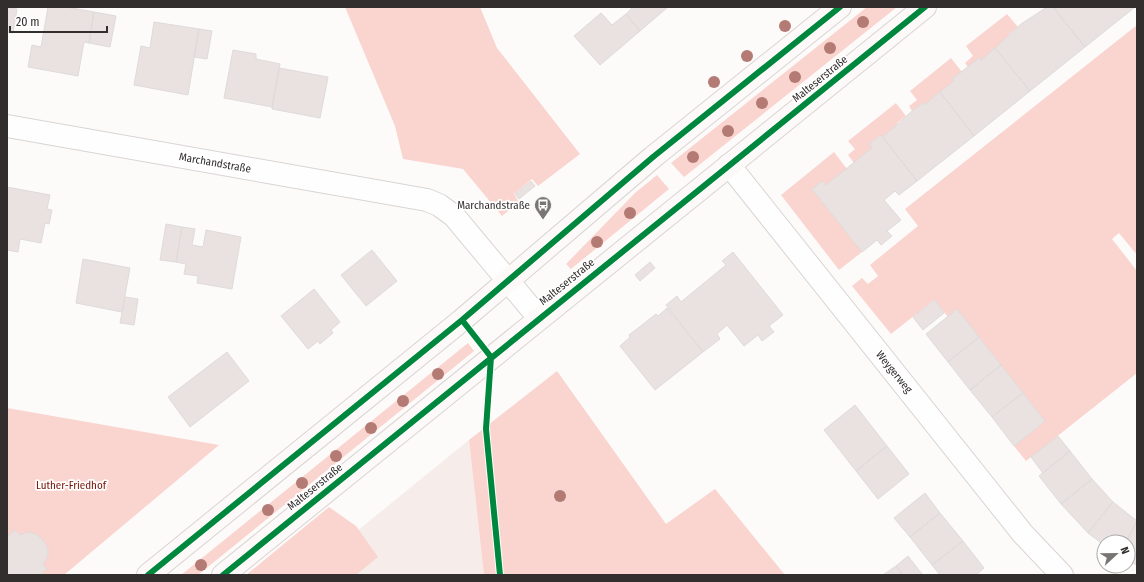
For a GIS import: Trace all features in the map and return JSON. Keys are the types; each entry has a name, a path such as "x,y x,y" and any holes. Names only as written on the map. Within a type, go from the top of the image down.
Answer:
{"main road":[{"path":"148,575 462,320 653,157 840,7"},
{"name":"Malteserstraße","path":"223,575 925,7"}],"street":[{"name":"Marchandstraße","path":"7,126 427,200 439,205 454,216 539,318"},
{"name":"Weygerweg","path":"729,165 1024,534 1062,575"}],"shaded area":[{"path":"469,440 484,575 303,575"}],"green space":[{"path":"345,7 480,7 497,48 580,154 538,186 532,179 514,194 519,202 502,216 463,169 403,159 395,126"},
{"path":"867,7 897,7 684,177 671,163"},
{"path":"1007,14 1018,27 1009,34 1010,36 981,60 979,58 968,67 965,63 973,56 966,46"},
{"path":"1137,25 1137,255 1119,233 1112,239 1137,271 1137,373 1026,461 1014,446 1045,421 957,309 948,317 934,300 891,334 852,286 862,278 868,284 878,276 870,265 918,226 905,209"},
{"path":"951,58 962,72 952,79 954,81 924,105 923,103 912,111 909,106 917,100 910,91"},
{"path":"896,103 906,116 897,123 898,125 883,137 880,135 869,144 872,148 854,163 848,155 855,149 848,141"},
{"path":"834,152 847,169 826,185 823,181 812,189 862,252 839,270 781,195"},
{"path":"657,175 669,189 571,269 566,264 635,193"},
{"path":"468,343 474,351 198,575 181,575"},
{"path":"557,371 666,524 715,489 785,575 484,575 469,440"},
{"name":"Luther-Friedhof","path":"7,408 219,445 64,575 7,575"},
{"path":"329,507 356,526 378,557 356,575 246,575"}],"building":[{"path":"7,7 17,9 13,33 7,32"},
{"path":"48,7 66,7 94,12 89,43 84,42 78,76 28,67 32,45 41,47"},
{"path":"633,7 668,7 640,31 626,14"},
{"path":"1047,7 1053,7 1085,47 1030,91 995,48 1021,24"},
{"path":"1053,7 1135,7 1085,47"},
{"path":"94,12 116,16 110,47 89,43"},
{"path":"601,13 612,25 626,14 640,31 600,65 574,36"},
{"path":"154,22 199,29 188,95 134,85 141,46 150,48"},
{"path":"199,29 212,31 207,59 194,57"},
{"path":"995,48 1030,91 974,136 940,92 954,81 952,79 979,58 981,60"},
{"path":"233,50 256,54 256,59 280,64 272,107 224,98"},
{"path":"279,68 328,77 320,118 272,109"},
{"path":"940,92 974,136 917,181 883,137 912,111 923,103 924,105"},
{"path":"881,135 917,181 899,195 895,191 884,200 901,220 887,231 892,236 881,245 877,240 862,252 812,189 823,181 826,185 872,148 869,144"},
{"path":"531,181 535,186 519,199 515,194"},
{"path":"7,187 50,195 47,209 52,210 49,224 45,223 41,243 20,239 18,252 7,250"},
{"path":"166,224 182,227 176,262 160,260"},
{"path":"182,227 195,229 192,245 203,247 206,230 241,237 232,289 197,283 198,276 184,274 186,264 176,262"},
{"path":"372,250 397,281 366,306 341,275"},
{"path":"733,252 783,315 769,326 774,332 762,341 758,335 744,346 727,325 717,334 720,339 703,352 666,305 677,296 681,302 726,265 722,261"},
{"path":"83,259 130,268 122,312 76,303"},
{"path":"650,262 655,268 640,281 635,275"},
{"path":"314,289 340,322 331,330 333,333 320,344 318,341 308,349 281,316"},
{"path":"125,297 138,299 134,325 120,323"},
{"path":"935,300 944,313 923,330 913,317"},
{"path":"667,308 703,352 655,390 620,346 630,337 629,335 656,314 658,316"},
{"path":"957,309 979,337 948,362 926,334"},
{"path":"979,337 1001,365 970,390 948,362"},
{"path":"227,352 249,381 190,427 168,397"},
{"path":"1001,365 1023,393 992,417 970,390"},
{"path":"1023,393 1045,421 1014,446 992,417"},
{"path":"855,405 887,446 856,471 824,430"},
{"path":"1058,436 1070,451 1043,473 1031,457"},
{"path":"887,446 909,474 878,499 856,471"},
{"path":"1070,451 1092,479 1061,504 1039,476"},
{"path":"1092,479 1113,502 1088,533 1061,504"},
{"path":"925,493 940,513 910,537 894,518"},
{"path":"1113,502 1137,521 1130,534 1096,534 1096,539 1088,533"},
{"path":"940,513 963,541 932,565 910,537"},
{"path":"1137,521 1137,565 1136,534 1130,534"},
{"path":"15,530 20,535 29,532 36,534 43,540 48,549 48,556 43,564 47,569 40,575 7,575 7,537"},
{"path":"963,541 984,568 976,575 940,575 932,565"},
{"path":"908,556 922,574 903,575 896,566"},
{"path":"896,566 903,575 883,575"}],"cycle path":[{"path":"148,575 462,320 653,157 840,7"},
{"path":"223,575 925,7"},
{"path":"462,320 491,357 486,429 500,575"}],"place":[{"name":"Marchandstraße","path":"543,220"}]}
